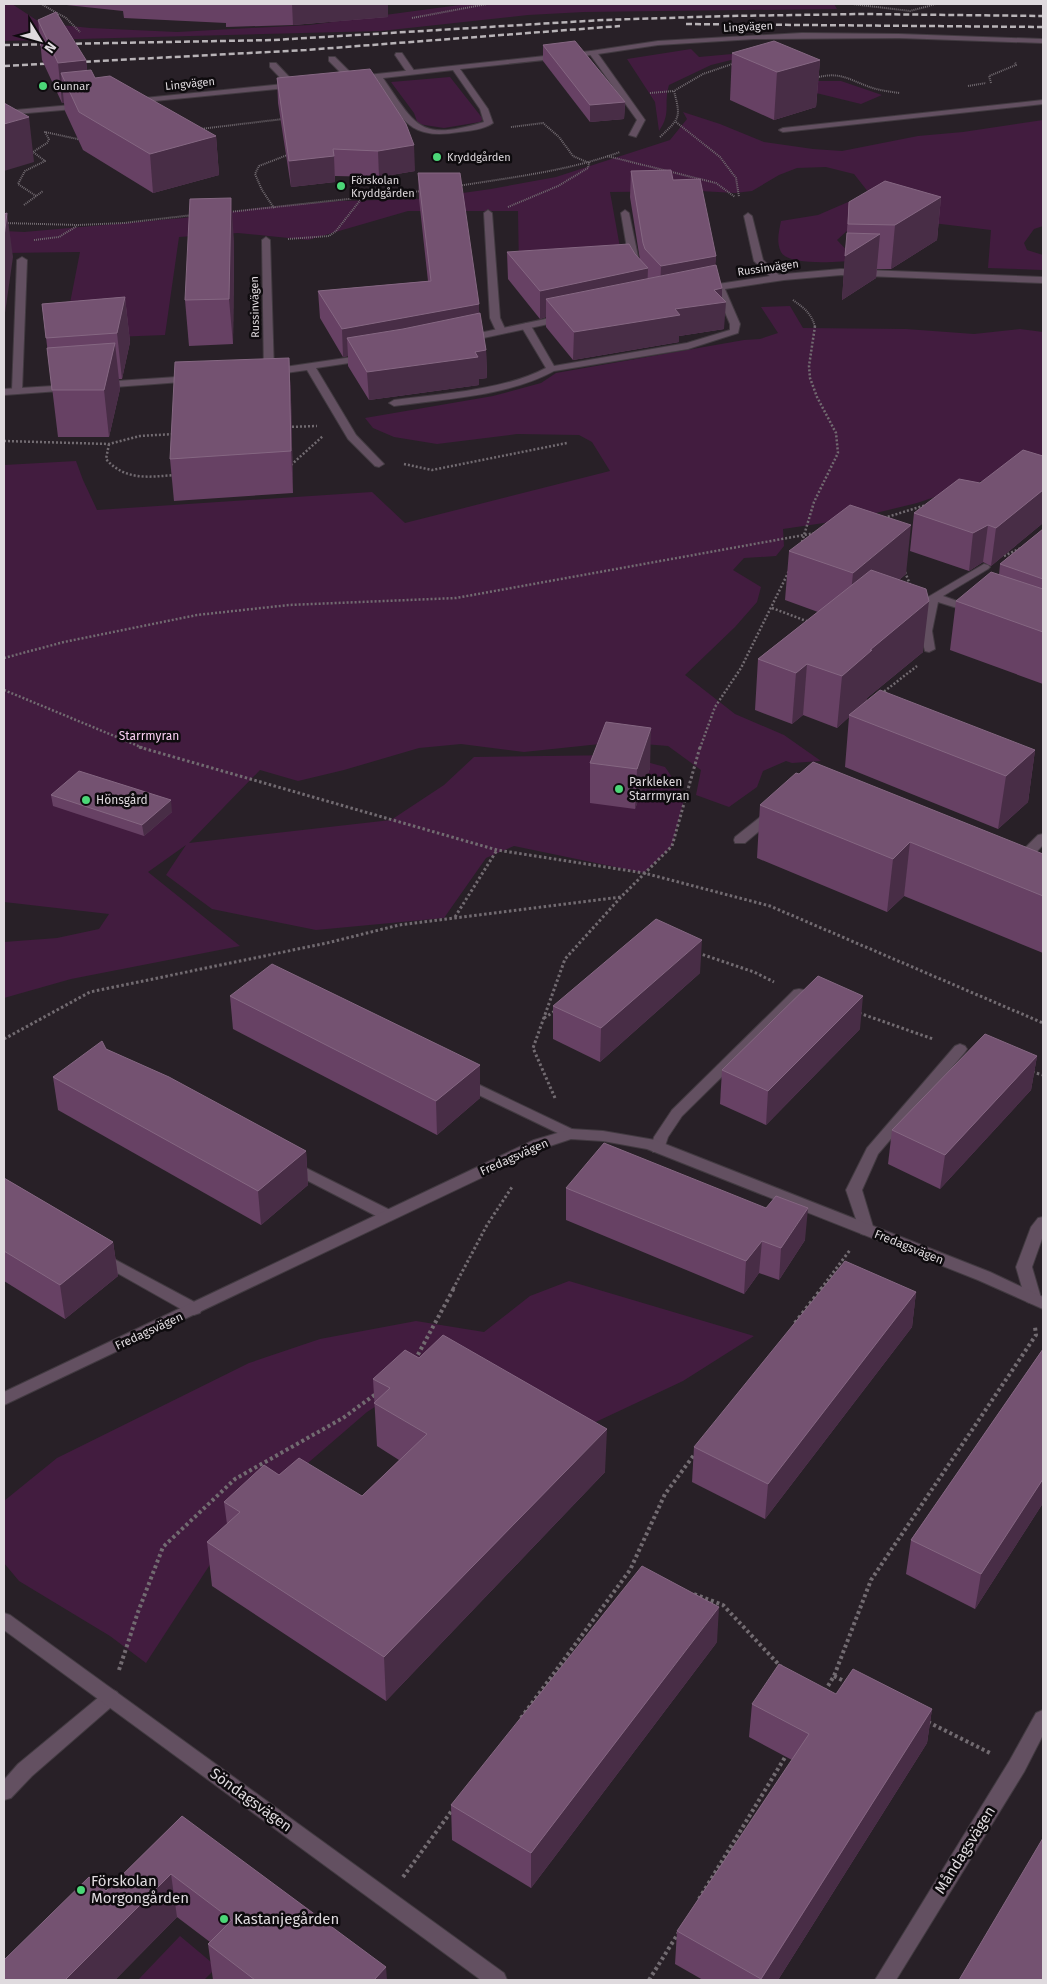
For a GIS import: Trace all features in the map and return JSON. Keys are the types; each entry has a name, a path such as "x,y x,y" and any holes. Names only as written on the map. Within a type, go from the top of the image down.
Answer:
{"street":[{"name":"Lingvägen","path":"342,80 593,53 657,43 733,38 833,34 1043,41"},
{"path":"593,53 641,120 632,135"},
{"path":"399,55 412,72"},
{"path":"332,59 352,79"},
{"path":"273,65 292,85"},
{"path":"378,76 418,129 429,132 452,131 474,128 488,122 484,109 455,68"},
{"name":"Lingvägen","path":"123,102 302,84"},
{"path":"783,130 1043,102"},
{"path":"4,114 93,104"},
{"path":"625,212 635,270 639,278"},
{"path":"488,213 495,318 501,331"},
{"path":"748,216 759,261 772,279"},
{"name":"Russinvägen","path":"266,240 264,373 375,356"},
{"path":"17,391 22,260"},
{"name":"Russinvägen","path":"691,291 772,279 840,272 1043,280"},
{"path":"394,403 522,381 539,376 551,369 672,349 724,336 735,331 719,287"},
{"path":"452,342 573,317"},
{"path":"526,326 551,369"},
{"path":"310,367 352,437 379,464"},
{"path":"4,392 204,379"},
{"path":"929,649 926,631 934,597 984,567"},
{"path":"934,597 986,615"},
{"path":"740,840 781,806"},
{"path":"1015,871 1043,838"},
{"path":"658,1148 661,1137 677,1113 799,994"},
{"path":"866,1230 854,1190 872,1152 960,1049"},
{"path":"448,1074 570,1134"},
{"name":"Fredagsvägen","path":"4,1399 386,1215 539,1144 570,1134 603,1136 658,1148 984,1276 1038,1300"},
{"path":"282,1161 386,1215"},
{"path":"1038,1300 1024,1267 1039,1227 1043,1222"},
{"path":"91,1251 194,1309"},
{"name":"Söndagsvägen","path":"4,1620 497,1980"},
{"path":"4,1792 25,1770 111,1697"},
{"name":"Måndagsvägen","path":"885,1980 1017,1766 1043,1718"}],"path":[{"path":"41,4 74,22 80,32"},
{"path":"412,18 487,4"},
{"path":"852,4 910,11 936,4"},
{"path":"910,12 920,8"},
{"path":"654,140 676,122 679,109 674,91 700,75 751,58 733,38"},
{"path":"991,83 989,76 1016,65 1014,59"},
{"path":"813,74 820,76 840,75 854,78 875,88 906,94"},
{"path":"813,79 820,76"},
{"path":"965,86 999,83"},
{"path":"194,129 286,119"},
{"path":"676,122 720,157 736,178 739,196"},
{"path":"543,123 559,137 573,156 589,163"},
{"path":"36,196 18,184 25,171 45,161 33,152 47,143 48,140 45,132 84,140"},
{"path":"452,187 589,163 625,150"},
{"path":"275,208 262,190 255,174 259,166 297,152"},
{"path":"606,156 716,182 742,202"},
{"path":"488,213 558,186 588,168 589,163"},
{"path":"24,205 43,191"},
{"path":"229,212 423,191"},
{"path":"266,240 329,236 336,231 362,198"},
{"path":"4,224 78,225 124,223 201,214"},
{"path":"32,240 59,237 78,225"},
{"path":"772,279 776,288 803,306 816,324 810,378 818,400 835,427 838,453 814,502 802,544"},
{"path":"279,427 324,427"},
{"path":"4,441 109,444 140,436 180,433"},
{"path":"291,465 325,434"},
{"path":"379,464 398,460 403,464 432,470 568,443"},
{"path":"109,444 106,459 114,469 132,477 183,475"},
{"path":"877,520 932,503"},
{"path":"4,658 64,642 197,615 289,605 456,598 580,577 647,562 757,545 824,532"},
{"path":"984,567 1011,551 1029,546"},
{"path":"902,567 912,587 934,597"},
{"path":"570,1134 533,1048 565,959 621,897 672,846 702,741 715,707 741,668 790,568"},
{"path":"903,591 912,587"},
{"path":"772,608 811,622"},
{"path":"878,697 921,663 921,655 929,649"},
{"path":"4,690 140,747 497,850 644,873 770,906 1043,1022"},
{"path":"455,917 497,850"},
{"path":"4,1039 90,992 327,943 400,924 621,897"},
{"path":"410,1368 487,1226 517,1180 518,1154"},
{"path":"789,1331 866,1230"},
{"path":"820,1699 834,1676 871,1580 1036,1336 1038,1300"},
{"path":"111,1697 138,1612 163,1547 235,1479 343,1418 380,1390"},
{"path":"517,1723 630,1570 665,1494 700,1447"},
{"path":"630,1570 639,1574"},
{"path":"686,1591 723,1605 774,1660 790,1673"},
{"path":"834,1676 852,1685"},
{"path":"921,1719 1017,1766"},
{"path":"696,1904 789,1750"},
{"path":"387,1899 458,1803"},
{"path":"649,1980 680,1929"}],"green space":[{"path":"4,4 12,4 41,23 90,28 177,32 310,25 467,4 834,4 837,9 584,12 528,15 381,31 4,41"},
{"path":"691,49 699,57 732,54 739,58 711,65 669,85 665,119 659,131 655,102 627,59"},
{"path":"450,77 483,119 480,122 444,128 418,124 414,113 391,82"},
{"path":"817,81 841,81 882,95 861,104 812,92"},
{"path":"683,112 720,124 764,142 842,151 918,136 963,132 1043,120 1043,226 1034,229 1024,243 1027,250 1043,255 1043,270 988,268 991,230 899,219 848,230 837,240 857,261 804,261 786,257 781,252 778,237 781,221 818,215 869,193 854,174 826,167 797,168 779,175 752,191 735,193 700,191 610,192 623,264 519,272 518,211 408,211 308,240 238,233 179,237 165,335 63,339 80,252 4,253 4,231 24,232 183,218 266,207 340,201 420,199 556,177 670,140 687,119"},
{"name":"Starrmyran","path":"790,306 803,328 906,329 974,334 1020,329 1043,332 1043,499 982,481 917,503 851,519 783,529 784,546 776,556 744,558 733,570 761,587 757,602 735,627 685,675 735,714 784,735 821,761 792,763 786,761 763,771 757,787 729,807 696,795 701,770 668,746 619,742 524,752 461,744 419,748 298,781 260,770 189,843 391,820 444,785 474,757 621,755 665,767 685,796 672,846 644,873 514,846 486,858 444,918 316,930 212,909 166,875 186,845 148,872 240,946 71,979 4,998 4,942 57,938 99,929 109,914 4,902 4,465 76,461 97,510 372,492 405,523 610,471 592,442 579,435 517,434 437,444 394,437 373,428 365,418 493,396 541,383 556,373 744,340 760,339 778,333 761,307"},
{"path":"569,1281 754,1336 683,1381 585,1427 408,1386 367,1412 235,1526 146,1663 110,1636 19,1581 4,1563 4,1501 57,1458 249,1363 320,1339 416,1321 484,1332 530,1296"},
{"path":"180,1936 217,1967 204,1980 138,1980"}],"building":[{"path":"56,12 86,60 58,63 38,20"},
{"path":"575,41 625,102 590,105 543,45"},
{"path":"774,41 820,60 777,72 732,53"},
{"path":"370,69 406,124 414,145 378,151 333,149 334,156 289,161 277,78"},
{"path":"91,70 95,78 110,76 216,136 150,154 79,112 61,73"},
{"path":"4,103 29,117 4,124"},
{"path":"671,170 673,180 700,179 716,256 661,266 645,249 631,171"},
{"path":"418,173 460,173 479,304 342,329 318,291 431,281"},
{"path":"885,181 941,197 895,225 848,224 849,202"},
{"path":"231,198 229,299 185,300 190,199"},
{"path":"7,213 4,237 4,214"},
{"path":"847,233 880,234 845,256"},
{"path":"629,244 635,254 648,268 540,291 507,252"},
{"path":"716,265 722,288 714,290 726,302 675,309 680,315 574,332 546,299"},
{"path":"125,297 117,333 46,338 42,304"},
{"path":"480,313 486,350 475,352 478,357 367,372 347,338 403,329"},
{"path":"115,343 104,390 52,390 47,348"},
{"path":"289,358 291,451 170,459 175,362"},
{"path":"1023,450 1043,456 1043,490 996,528 988,525 973,533 914,513 959,479 980,483"},
{"path":"850,505 911,525 853,573 789,551"},
{"path":"1043,529 1043,579 1000,564"},
{"path":"871,570 926,589 929,601 842,676 807,664 796,673 758,659"},
{"path":"991,572 1043,589 1043,632 956,601"},
{"path":"880,690 1035,750 1006,776 849,715"},
{"path":"606,722 651,728 637,769 590,763"},
{"path":"813,762 1043,854 1043,896 910,842 893,859 760,805 796,773 799,774"},
{"path":"79,771 171,800 142,825 51,795"},
{"path":"656,919 702,940 601,1028 553,1006"},
{"path":"272,964 480,1065 436,1101 230,996"},
{"path":"818,976 863,996 768,1091 722,1070"},
{"path":"985,1034 1037,1056 945,1155 892,1130"},
{"path":"102,1041 106,1049 169,1077 306,1151 258,1191 53,1077"},
{"path":"604,1143 766,1208 776,1196 808,1208 781,1248 762,1241 746,1261 566,1188"},
{"path":"4,1178 113,1242 60,1285 4,1251"},
{"path":"845,1261 916,1292 768,1484 694,1447"},
{"path":"443,1335 607,1429 384,1657 207,1542 240,1512 224,1502 264,1465 279,1475 299,1458 362,1496 427,1434 374,1403 390,1388 373,1379 405,1350 419,1358"},
{"path":"1043,1349 1043,1479 981,1574 911,1540"},
{"path":"642,1566 719,1607 531,1853 451,1805"},
{"path":"779,1664 836,1694 853,1669 932,1709 761,1979 677,1931 809,1734 752,1704"},
{"path":"182,1816 386,1967 374,1980 255,1980 208,1944 232,1920 171,1874 65,1980 4,1980 4,1960 89,1877 106,1891"},
{"path":"1043,1838 1043,1980 959,1980"}],"railway":[{"path":"4,45 274,40 603,20 728,16 863,14 1043,16"},
{"path":"686,24 1043,27"},
{"path":"4,66 306,50 620,26"}],"place":[{"name":"Gunnar","path":"43,86"},
{"name":"Kryddgården","path":"437,157"},
{"name":"Förskolan Kryddgården","path":"341,186"},
{"name":"Parkleken Starrmyran","path":"619,789"},
{"name":"Hönsgård","path":"86,800"},
{"name":"Förskolan Morgongården","path":"81,1890"},
{"name":"Kastanjegården","path":"224,1919"}]}
